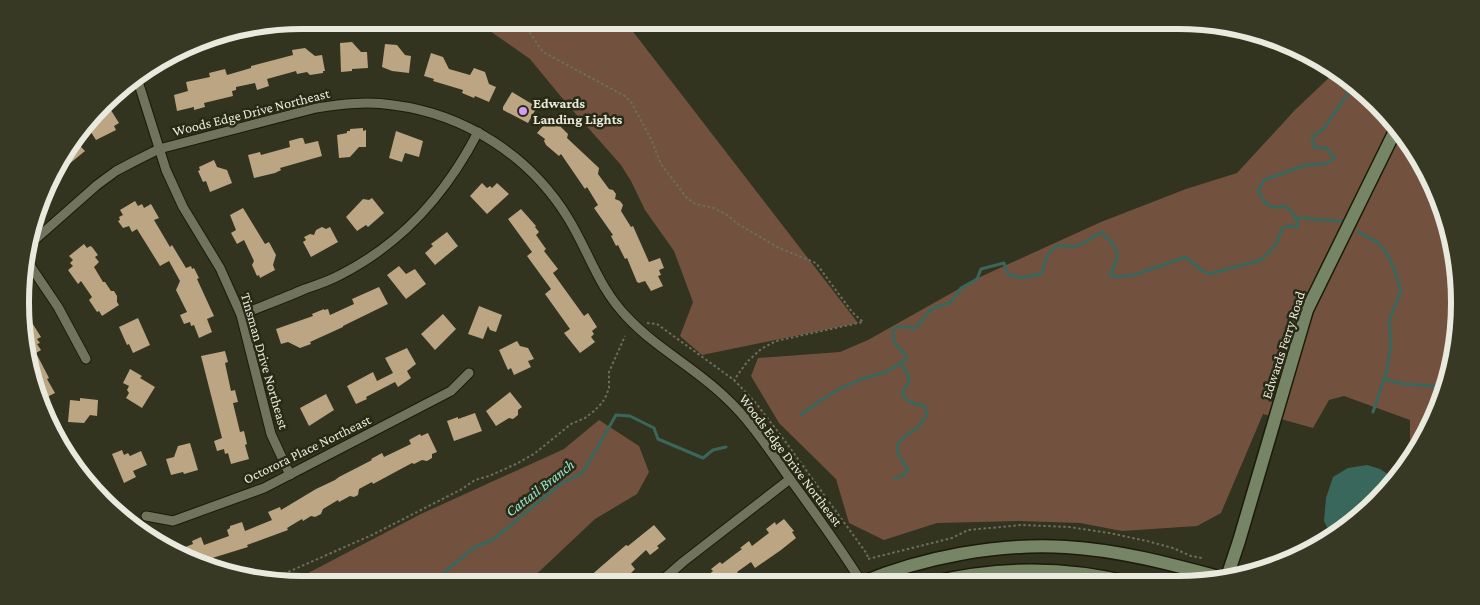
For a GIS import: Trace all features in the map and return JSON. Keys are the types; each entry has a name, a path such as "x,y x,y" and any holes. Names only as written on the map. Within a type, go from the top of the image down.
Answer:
{"main road":[{"name":"Edwards Ferry Road","path":"1229,571 1307,310 1393,134"},
{"path":"878,576 932,560 957,555 1016,548 1065,547 1118,554 1205,575"},
{"path":"957,576 996,571 1028,570 1092,576"}],"street":[{"name":"Tinsman Drive Northeast","path":"139,83 166,170 183,207 220,268 241,315 271,434 290,475"},
{"name":"Woods Edge Drive Northeast","path":"36,238 97,185 116,171 160,149 316,108 342,104 392,104 418,109 449,119 478,132 498,144 538,178 568,218 607,293 622,312 658,346 706,380 752,426 834,539 857,576"},
{"path":"241,315 339,276 386,246 428,209 462,160 478,132"},
{"path":"31,267 58,307 86,359"},
{"name":"Octorora Place Northeast","path":"146,516 173,520 264,488 451,391 468,373"},
{"path":"667,576 790,479"}],"path":[{"path":"527,29 543,52 626,96 642,123 661,164 686,197 695,204 714,208 727,215 738,224 779,248 816,263 852,312 863,322 776,341 761,349 747,362 734,380"},
{"path":"280,575 372,536 462,489 475,480 502,471 534,454 571,424 594,411 602,403 609,388 609,372 625,336"}],"shaded area":[{"path":"481,29 631,29 858,323 702,355 680,336 693,302 674,251 645,210 621,165 530,59 490,31"},
{"path":"1331,76 1344,85 1371,109 1395,136 1423,181 1437,215 1446,249 1451,285 1449,338 1437,390 1423,424 1410,447 1410,420 1344,396 1329,400 1313,428 1263,414 1221,513 1197,526 1122,531 1080,523 1020,521 937,523 884,540 849,523 836,479 779,423 751,376 758,358 840,352 868,340 980,277 1101,222 1186,189 1237,173 1295,110"},
{"path":"599,420 639,446 649,472 637,494 595,519 534,576 302,576 421,514 564,449"}],"water":[{"path":"1367,465 1380,469 1390,475 1358,508 1329,531 1324,521 1326,498 1333,477 1348,468"}],"building":[{"path":"352,42 361,52 367,52 368,68 341,72 340,43"},
{"path":"385,44 397,45 405,55 411,56 409,73 392,71 382,67"},
{"path":"305,48 315,56 322,55 325,71 323,73 310,75 307,72 297,74 296,71 267,79 269,86 257,90 255,83 236,87 236,90 232,91 233,96 204,103 205,107 194,110 194,107 177,111 174,95 188,91 186,82 210,77 209,73 225,69 227,75 251,68 251,66 293,55 292,50"},
{"path":"431,53 443,57 449,69 470,75 474,68 485,72 489,84 496,87 489,102 475,96 474,98 462,93 463,90 433,81 434,79 424,76"},
{"path":"512,92 537,107 528,123 503,110"},
{"path":"110,108 119,123 114,126 116,130 96,140 90,130"},
{"path":"548,120 551,123 555,121 568,134 567,138 599,168 598,174 609,189 613,190 616,194 615,199 623,205 621,211 631,227 633,226 649,262 660,258 664,268 659,270 661,275 658,276 663,286 651,291 645,281 637,282 627,258 625,259 618,245 616,246 611,236 613,235 594,208 598,205 587,187 585,189 561,154 559,156 546,145 545,139 537,133"},
{"path":"363,128 363,131 366,130 366,147 359,147 350,157 339,158 337,135 347,133 350,129"},
{"path":"396,131 423,141 419,157 405,153 402,162 389,158"},
{"path":"303,138 305,144 318,141 322,156 280,168 281,170 275,173 254,178 248,155 260,152 261,155 290,147 289,141"},
{"path":"79,145 85,151 64,168"},
{"path":"214,160 217,167 227,170 232,183 210,192 206,181 203,182 198,171 200,170 199,167"},
{"path":"482,183 487,188 490,186 492,188 497,183 509,194 487,214 470,196"},
{"path":"372,198 384,213 368,227 366,225 357,231 346,217 363,199 369,200"},
{"path":"135,201 138,206 142,204 144,208 151,204 159,218 154,220 170,247 172,245 186,268 191,266 192,269 194,268 214,316 207,319 212,332 199,338 194,325 191,326 190,322 184,324 180,315 187,312 176,290 180,281 169,261 160,266 137,229 132,232 129,226 123,228 118,221 120,220 119,217 123,215 120,210"},
{"path":"243,208 265,244 269,242 276,255 273,265 275,270 260,278 259,275 257,276 252,265 254,261 244,240 237,244 231,233 236,230 230,215"},
{"path":"521,209 536,226 539,232 536,235 546,249 544,251 558,269 553,273 584,316 588,313 597,327 592,331 594,334 591,337 595,342 580,353 564,333 570,329 545,294 551,289 527,256 532,252 508,219"},
{"path":"322,227 326,229 330,227 338,242 311,257 303,242 306,240 304,237 310,234 314,235 316,230"},
{"path":"447,232 458,246 435,265 425,253 433,246 431,244"},
{"path":"84,244 87,248 92,247 98,255 95,257 99,262 94,267 103,282 117,296 119,305 102,316 89,300 92,297 81,281 78,284 68,270 73,266 70,263 73,260 69,256"},
{"path":"399,266 406,274 415,269 426,284 406,299 387,275"},
{"path":"379,287 388,304 310,342 311,344 300,348 288,342 281,344 276,329 313,316 312,314 324,309 328,309 330,315 354,304 352,299"},
{"path":"479,306 502,315 496,332 490,330 488,326 483,339 468,334"},
{"path":"443,314 456,329 435,350 421,334"},
{"path":"29,318 41,337 37,339 40,343 37,344 41,350 36,353 55,393 46,397 43,390 34,356"},
{"path":"138,318 150,345 133,353 119,327"},
{"path":"517,341 520,346 528,348 534,359 528,361 531,367 514,375 511,368 508,370 499,350"},
{"path":"407,348 416,364 407,371 411,378 398,387 395,382 356,404 347,386 373,372 377,381 393,373 385,358"},
{"path":"225,351 228,362 225,363 231,391 235,390 238,402 233,403 240,432 244,431 249,459 231,464 228,453 225,454 224,449 217,451 214,441 222,438 201,356"},
{"path":"130,369 155,387 142,408 126,398 129,393 127,390 129,386 123,383"},
{"path":"510,392 522,407 518,410 518,415 513,419 509,418 496,426 486,411"},
{"path":"326,394 334,410 309,426 300,408"},
{"path":"80,398 98,400 97,416 90,415 84,423 68,422 70,400 80,401"},
{"path":"475,413 482,431 454,441 447,421"},
{"path":"428,433 437,452 432,454 432,458 427,461 422,460 414,464 412,463 373,484 372,482 359,489 358,495 350,496 339,502 338,500 323,509 321,514 315,517 311,516 303,521 302,519 287,528 288,530 247,545 248,547 209,560 182,548 193,544 192,541 201,537 204,545 229,536 227,530 230,526 242,522 245,531 272,520 268,512 280,507 281,510 382,453 384,457 411,444 409,440 420,434 421,436"},
{"path":"190,443 198,470 171,475 166,459 174,457 178,446"},
{"path":"122,450 124,455 128,453 130,456 141,451 147,465 133,471 136,477 124,483 112,454"},
{"path":"784,519 794,531 792,532 796,538 755,568 751,562 737,572 740,576 707,576 713,571 711,569 720,562 722,564 742,549 740,548 749,541 752,546 769,533 766,529 775,522 776,525"},
{"path":"654,525 666,539 650,555 646,550 631,564 635,569 628,576 624,574 622,576 590,576 626,545 628,546"}],"waterway":[{"name":"Cattail Branch","path":"801,415 843,387 886,372 907,359 905,354 895,344 893,330 901,327 915,329 931,309 950,303 961,288 977,279 981,269 1004,263 1008,274 1012,276 1025,277 1042,273 1047,257 1058,245 1076,246 1101,232 1111,242 1116,251 1116,261 1110,273 1113,277 1134,275 1186,257 1201,270 1209,274 1261,260 1276,245 1282,229 1287,226 1298,227 1295,217 1290,210 1284,206 1275,207 1268,205 1258,191 1264,180 1306,165 1325,164 1335,158 1326,148 1314,147 1312,138 1325,127 1350,90"},
{"path":"1297,218 1341,221"},
{"path":"1358,231 1376,242 1387,254 1401,291 1389,321 1391,344 1387,370 1373,412"},
{"path":"894,479 905,474 908,470 898,451 900,441 917,428 927,414 924,406 911,402 902,393 909,382 908,374 900,363"},
{"path":"1384,379 1404,384 1438,386"},
{"name":"Cattail Branch","path":"440,576 473,548 494,539 559,485 583,472 616,415 630,416 654,428 658,439 703,458 713,450 726,447"}],"place":[{"name":"Edwards Landing Lights","path":"523,111"}]}
